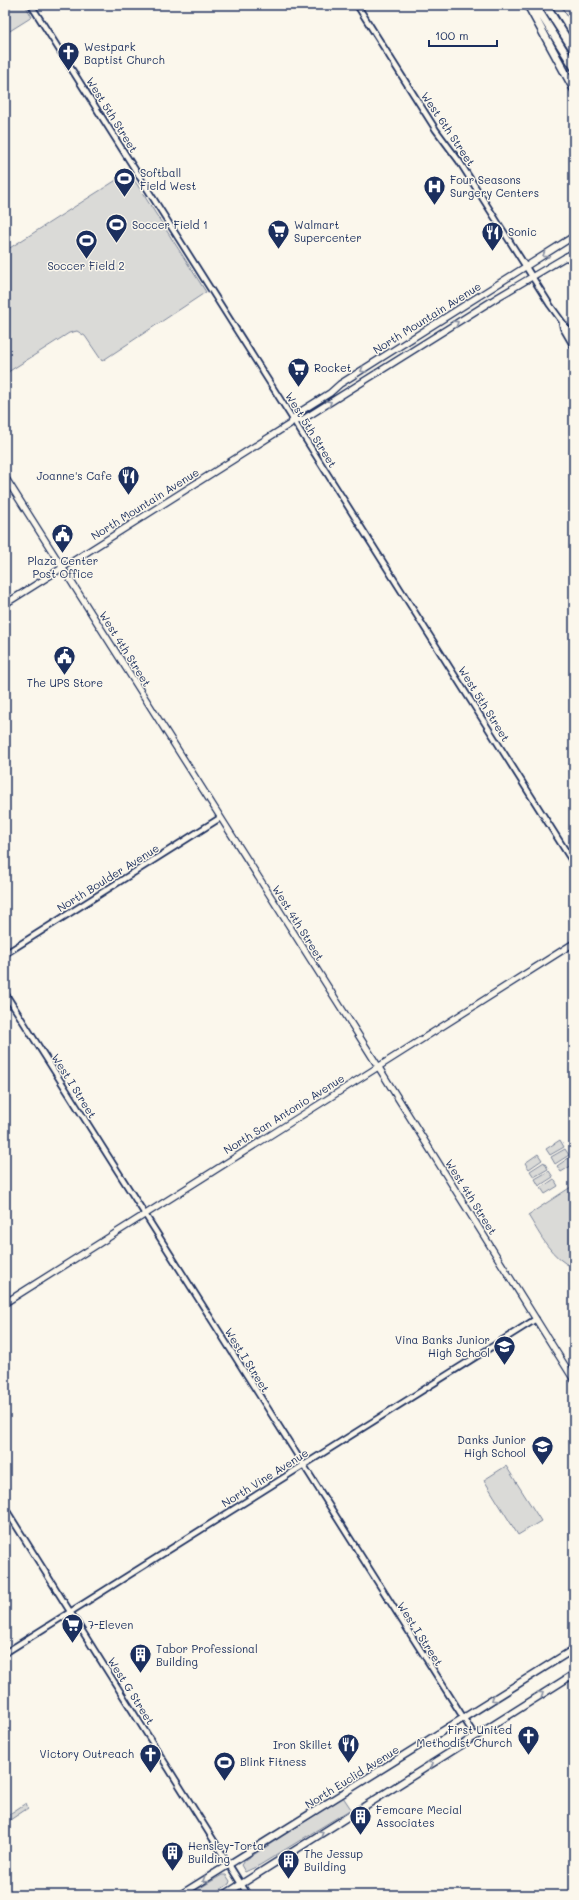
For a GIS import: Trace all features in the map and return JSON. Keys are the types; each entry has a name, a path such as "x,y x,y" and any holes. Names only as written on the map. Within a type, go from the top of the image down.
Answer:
{"highway":[{"path":"528,5 574,89"},
{"path":"536,5 574,67"},
{"path":"546,5 574,50"},
{"path":"556,5 574,34"},
{"path":"565,5 574,19"},
{"path":"550,12 566,54"},
{"path":"563,16 574,29"}],"main road":[{"name":"North Mountain Avenue","path":"294,421 298,413 330,393 340,384 574,236"},
{"name":"North Mountain Avenue","path":"5,604 294,421 302,420 407,353 532,276 570,256 574,252"},
{"path":"407,353 407,342 423,344"},
{"name":"West 4th Street","path":"5,477 574,1380"},
{"name":"North San Antonio Avenue","path":"5,1303 574,943"},
{"name":"North Euclid Avenue","path":"180,1895 574,1649"},
{"path":"224,1895 574,1674"}],"street":[{"name":"West 5th Street","path":"31,5 574,864"},
{"name":"West 6th Street","path":"357,5 436,130 459,161 562,323 568,328 574,338"},
{"name":"West 6th Street","path":"562,323 563,328 574,346"},
{"name":"North Boulder Avenue","path":"5,954 220,818"},
{"name":"West I Street","path":"5,994 475,1736"},
{"name":"North Vine Avenue","path":"5,1653 536,1319"},
{"name":"West G Street","path":"5,1508 248,1895"}],"shaded area":[{"path":"5,5 25,5 32,17 5,34"},
{"path":"129,172 206,292 102,361 85,336 77,331 69,333 5,374 5,251"},
{"path":"560,1140 564,1147 550,1155 546,1149"},
{"path":"565,1149 569,1155 555,1164 551,1157"},
{"path":"538,1154 542,1160 529,1169 525,1163"},
{"path":"570,1157 574,1164 561,1172 557,1166"},
{"path":"544,1162 548,1169 534,1177 530,1171"},
{"path":"549,1171 553,1177 539,1186 535,1179"},
{"path":"554,1179 558,1186 545,1194 541,1188"},
{"path":"574,1185 574,1268 566,1264 547,1246 528,1215"},
{"path":"506,1466 541,1521 518,1535 484,1480"},
{"path":"343,1797 351,1809 260,1865 245,1872 241,1865 244,1861"},
{"path":"26,1803 28,1808 7,1822 5,1817"},
{"path":"222,1875 226,1875 230,1881 229,1884 212,1895 188,1895"}],"place":[{"name":"Westpark Baptist Church","path":"68,72"},
{"name":"Softball Field West","path":"125,198"},
{"name":"Four Seasons Surgery Centers","path":"434,206"},
{"name":"Soccer Field 1","path":"117,244"},
{"name":"Walmart Supercenter","path":"279,250"},
{"name":"Sonic","path":"492,252"},
{"name":"Soccer Field 2","path":"86,260"},
{"name":"Rocket","path":"298,388"},
{"name":"Joanne's Cafe","path":"128,496"},
{"name":"Plaza Center Post Office","path":"63,554"},
{"name":"The UPS Store","path":"65,676"},
{"name":"Vina Banks Junior High School","path":"505,1366"},
{"name":"Danks Junior High School","path":"542,1466"},
{"name":"7-Eleven","path":"72,1644"},
{"name":"Tabor Professional Building","path":"141,1674"},
{"name":"First United Methodist Church","path":"528,1756"},
{"name":"Iron Skillet","path":"348,1764"},
{"name":"Victory Outreach","path":"150,1774"},
{"name":"Blink Fitness","path":"225,1782"},
{"name":"Femcare Mecial Associates","path":"361,1836"},
{"name":"Hensley-Torta Building","path":"172,1872"},
{"name":"The Jessup Building","path":"289,1880"}]}
